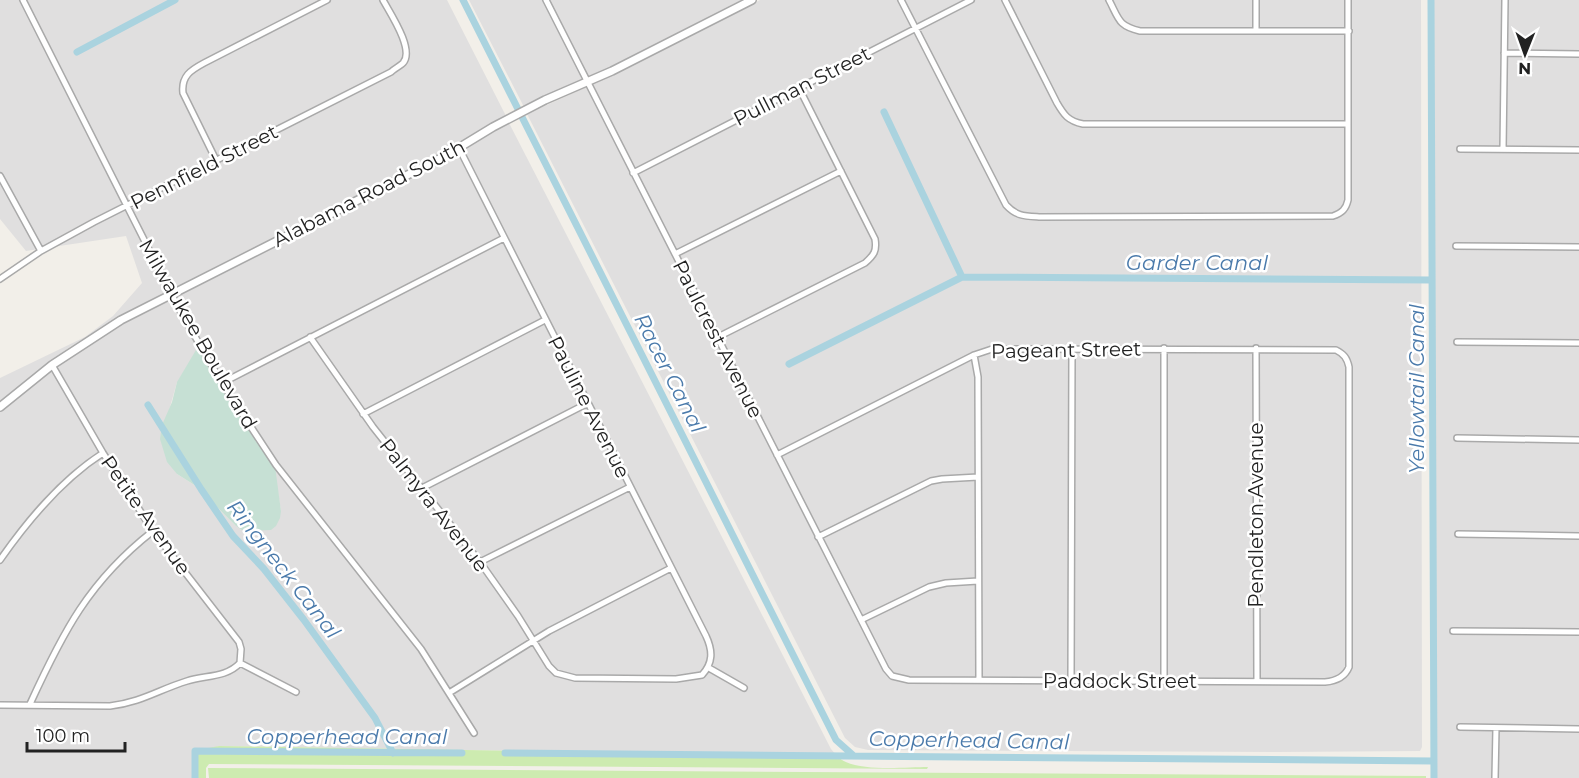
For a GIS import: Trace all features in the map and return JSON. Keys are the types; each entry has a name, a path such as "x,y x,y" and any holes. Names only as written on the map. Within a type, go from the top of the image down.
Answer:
{"street":[{"name":"Milwaukee Boulevard","path":"22,0 173,294 222,382 276,465 402,623 474,733"},
{"path":"216,160 183,93 184,78 191,70 327,0"},
{"name":"Pennfield Street","path":"0,279 41,251 391,72 403,63 406,56 405,45 383,0"},
{"name":"Paulcrest Avenue","path":"546,0 818,537 886,669 892,676"},
{"name":"Alabama Road South","path":"0,407 52,365 99,333 459,148 511,117 587,83 752,0"},
{"path":"901,0 1000,195 1014,214 1039,217 1333,216 1341,214 1348,200 1348,0"},
{"name":"Pullman Street","path":"633,172 971,0"},
{"path":"1005,0 1057,103 1071,121 1083,124 1348,124"},
{"path":"1109,0 1120,22 1126,28 1140,31 1349,31"},
{"path":"1256,0 1256,31"},
{"path":"1503,149 1505,2"},
{"path":"1504,53 1579,54"},
{"path":"718,337 865,263 874,254 875,239 799,88"},
{"name":"Pauline Avenue","path":"459,148 710,644 712,655 709,668"},
{"path":"1460,150 1579,150"},
{"path":"675,254 841,171"},
{"path":"0,176 41,251"},
{"path":"222,382 504,238"},
{"path":"1456,246 1579,247"},
{"path":"363,414 545,320"},
{"name":"Palmyra Avenue","path":"310,337 363,414 480,562 534,639 549,666 556,673 575,678 676,679 702,675 709,668"},
{"path":"1457,342 1579,343"},
{"path":"1071,681 1072,348"},
{"path":"1164,348 1164,681"},
{"name":"Pendleton Avenue","path":"1256,348 1257,681"},
{"name":"Pageant Street","path":"777,455 974,355 992,349 1328,348 1342,353 1347,358 1349,367 1350,659 1346,674"},
{"path":"974,355 978,377 979,680"},
{"name":"Petite Avenue","path":"52,365 103,453 153,531 232,632 241,649 240,663"},
{"path":"422,488 588,403"},
{"path":"1457,438 1579,440"},
{"path":"0,560 52,495 103,453"},
{"path":"818,537 931,482 942,479 978,477"},
{"path":"480,562 630,487"},
{"path":"30,704 56,648 80,609 111,569 153,531"},
{"path":"1458,534 1579,536"},
{"path":"449,693 534,639 672,568"},
{"path":"861,620 928,586 978,581"},
{"path":"1453,631 1579,632"},
{"path":"0,705 126,704 186,681 227,673 240,663 296,692"},
{"path":"709,668 744,688"},
{"name":"Paddock Street","path":"892,676 909,680 1333,681 1346,674"},
{"path":"1460,727 1579,729"},
{"path":"1495,778 1496,728"}],"shaded area":[{"path":"0,0 447,0 506,116 445,152 120,317 70,347 0,402 0,378 85,337 113,316 142,283 126,236 26,251 0,219"},
{"path":"469,0 744,0 611,68 524,107"},
{"path":"760,0 1421,0 1422,747 1420,751 868,750 855,747 845,738 527,114 613,75"},
{"path":"1434,0 1579,0 1579,778 1435,778"},
{"path":"509,123 831,749 837,756 219,746 194,757 192,778 0,778 0,412 54,368 123,324 448,158","holes":["177,382 278,492 281,511 235,525 196,486 177,474 168,414"]}],"green space":[{"path":"200,346 275,466 281,511 276,526 271,530 242,530 196,486 177,474 167,462 160,439 162,425 172,402 177,382"},
{"path":"219,746 837,756 855,765 866,767 928,767 927,769 209,764 206,768 206,778 192,778 194,757 198,750"},
{"path":"208,768 1426,776 1426,778 209,778"}],"waterway":[{"path":"77,52 175,0"},
{"name":"Racer Canal","path":"463,0 836,740 854,756"},
{"name":"Yellowtail Canal","path":"1431,0 1434,778"},
{"name":"Garder Canal","path":"884,112 962,277"},
{"name":"Garder Canal","path":"789,364 962,277 1431,280"},
{"name":"Ringneck Canal","path":"148,405 233,536 264,569 304,620 375,718 393,753"},
{"name":"Copperhead Canal","path":"195,778 195,751 462,753"},
{"name":"Copperhead Canal","path":"505,753 1433,761"}]}
